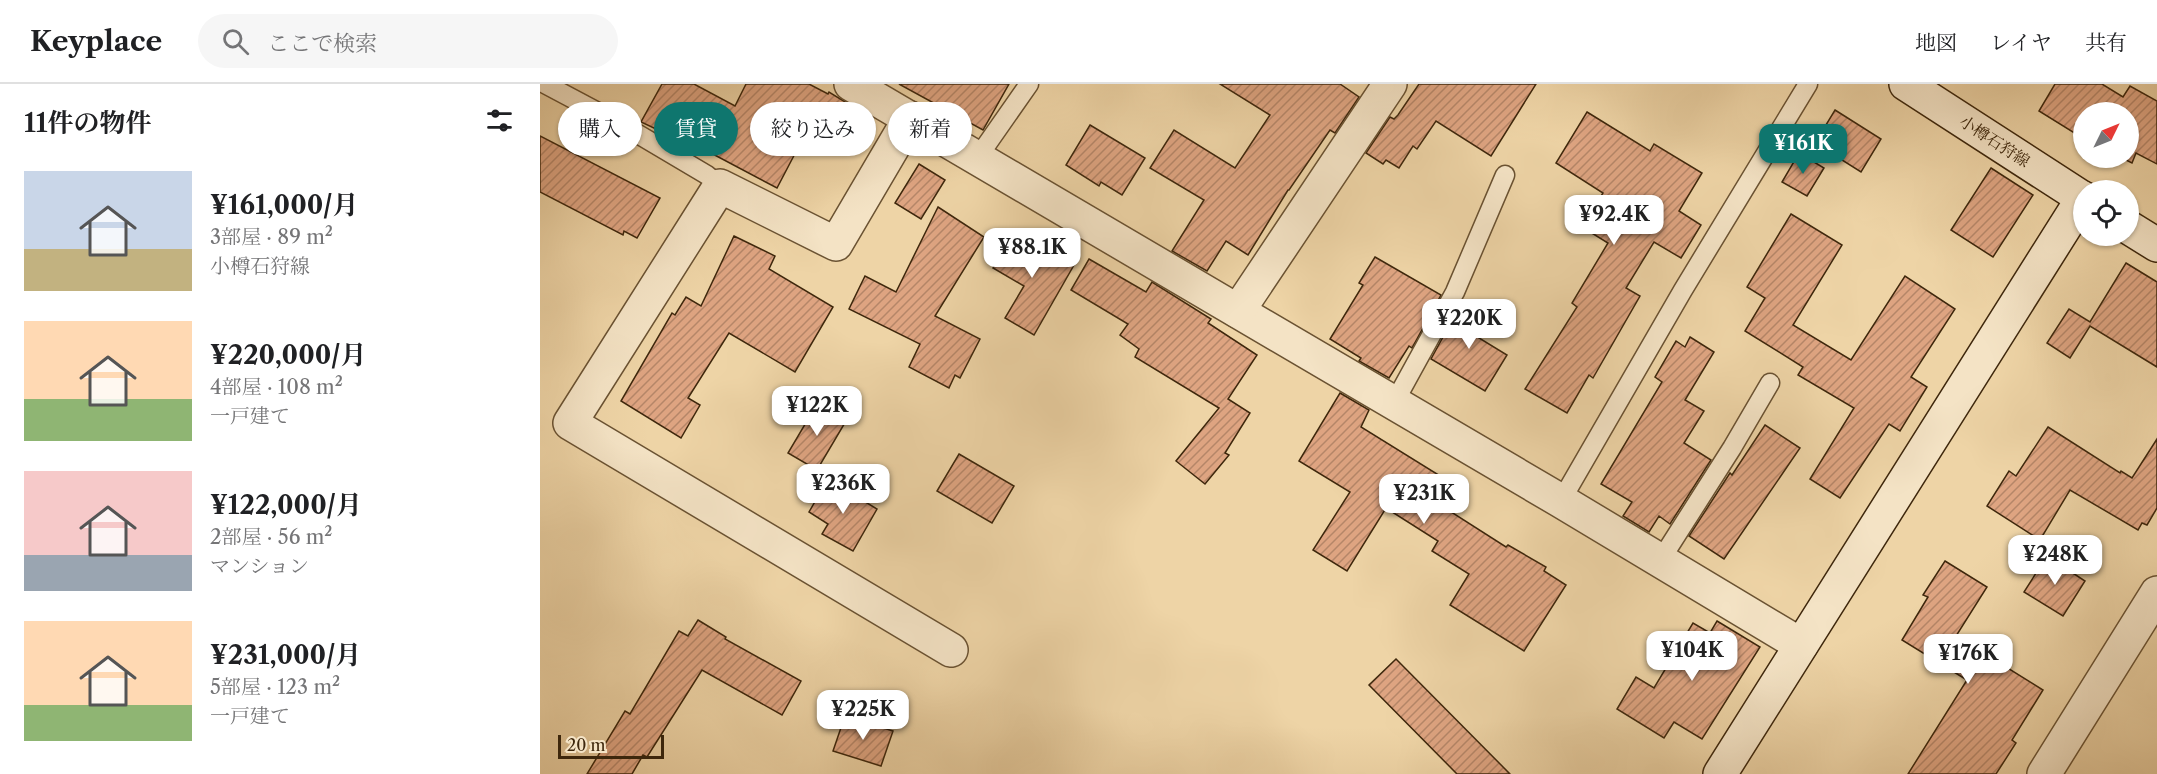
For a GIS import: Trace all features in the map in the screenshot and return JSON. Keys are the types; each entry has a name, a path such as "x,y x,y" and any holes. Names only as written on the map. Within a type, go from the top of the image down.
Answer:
{"street":[{"path":"851,84 888,105"},
{"path":"1238,311 1390,84"},
{"name":"小樽石狩線","path":"1906,84 2073,193"},
{"path":"972,154 1802,645"},
{"path":"888,155 836,244 720,186 570,423 951,650"},
{"path":"1720,774 2073,215"},
{"path":"2139,234 2157,245"},
{"path":"2044,774 2157,593"}],"lane":[{"path":"545,84 626,127 708,175 720,186"},
{"path":"978,157 1029,84"},
{"path":"1561,501 1683,290 1808,84"},
{"path":"1394,403 1455,292 1505,175"},
{"path":"1660,561 1732,448 1770,383"}],"building":[{"path":"662,84 694,84 728,102 654,102 654,128 642,122"},
{"path":"746,84 809,84 845,102 750,102 750,156 794,156 777,188 717,156 738,156 737,102"},
{"path":"899,84 1009,84 983,130 972,124 972,102 932,102"},
{"path":"1220,84 1340,84 1359,97 1335,133 1330,130 1288,190 1248,255 1226,241 1207,271 1172,251 1204,200 1150,168 1174,130 1235,168 1270,115"},
{"path":"1419,84 1536,84 1491,156 1436,121 1417,149 1413,146 1399,168 1386,160 1383,164 1366,153 1390,117 1394,119 1398,115"},
{"path":"2055,84 2102,84 2123,97 2130,86 2157,101 2157,164 2139,155 2139,102 2073,102 2073,132 2039,111"},
{"path":"1835,110 1881,139 1861,172 1815,143"},
{"path":"1587,112 1650,151 1654,144 1702,173 1679,211 1701,225 1681,258 1654,242 1626,288 1640,296 1593,378 1589,375 1567,413 1525,389 1577,307 1572,303 1608,243 1582,227 1603,193 1556,163"},
{"path":"1090,125 1145,158 1122,195 1101,182 1099,186 1066,165"},
{"path":"540,136 558,145 558,156 579,156 660,198 637,238 624,231 623,235 540,192"},
{"path":"1799,153 1824,168 1807,196 1782,182"},
{"path":"919,164 945,180 921,219 895,203"},
{"path":"1991,168 2033,195 1993,257 1951,230"},
{"path":"938,207 984,237 935,316 980,339 960,378 955,375 949,388 909,367 920,344 849,309 865,276 896,292"},
{"path":"1791,214 1842,245 1793,325 1851,360 1905,276 1955,309 1911,377 1927,387 1900,431 1889,424 1840,498 1810,479 1854,408 1798,375 1803,367 1745,331 1765,298 1747,287"},
{"path":"1016,230 1074,265 1034,335 1005,318 1024,286 993,268"},
{"path":"734,236 775,256 769,269 833,307 795,372 729,333 688,398 700,405 681,438 621,401 672,313 675,315 686,297 701,306"},
{"path":"1375,257 1441,295 1412,348 1409,346 1389,378 1359,361 1361,358 1330,339 1363,285 1359,283"},
{"path":"1089,259 1146,292 1152,282 1211,319 1208,323 1257,355 1228,399 1250,413 1225,453 1229,455 1205,484 1176,461 1219,408 1135,357 1139,349 1120,335 1128,324 1071,290"},
{"path":"2126,263 2157,282 2157,367 2090,326 2070,358 2047,343 2069,309 2090,322"},
{"path":"1460,306 1488,322 1479,338 1507,355 1485,391 1431,359"},
{"path":"1690,337 1714,352 1685,400 1704,411 1684,443 1711,460 1670,524 1659,516 1649,532 1623,516 1632,502 1601,484 1662,382 1655,377 1676,341 1685,347"},
{"path":"1340,393 1369,410 1361,427 1458,487 1445,508 1506,547 1508,545 1546,567 1544,571 1566,585 1524,651 1450,605 1469,574 1432,551 1438,541 1386,508 1347,571 1313,550 1350,492 1299,461"},
{"path":"817,404 846,421 817,470 788,453"},
{"path":"1765,425 1800,448 1724,559 1689,536"},
{"path":"2048,427 2120,473 2121,471 2132,478 2157,439 2157,508 2147,525 2142,523 2138,530 2070,490 2040,540 1987,506 2009,471 2016,476"},
{"path":"959,454 1014,486 992,523 937,491"},
{"path":"828,479 877,509 853,551 822,534 828,524 809,512"},
{"path":"2047,556 2085,581 2063,616 2024,592"},
{"path":"1945,561 1987,587 1956,636 2043,690 2012,740 2016,743 1996,774 1908,774 1967,680 1902,640 1928,597 1923,595"},
{"path":"698,620 726,637 725,639 801,681 782,715 702,670 647,757 643,755 632,774 587,774 625,711 630,714 679,631 688,636"},
{"path":"1717,621 1760,647 1702,739 1674,722 1664,738 1617,709 1636,677 1654,688 1693,623 1710,633"},
{"path":"1396,659 1510,774 1457,774 1369,685"},
{"path":"845,716 893,731 881,766 833,751"}]}
